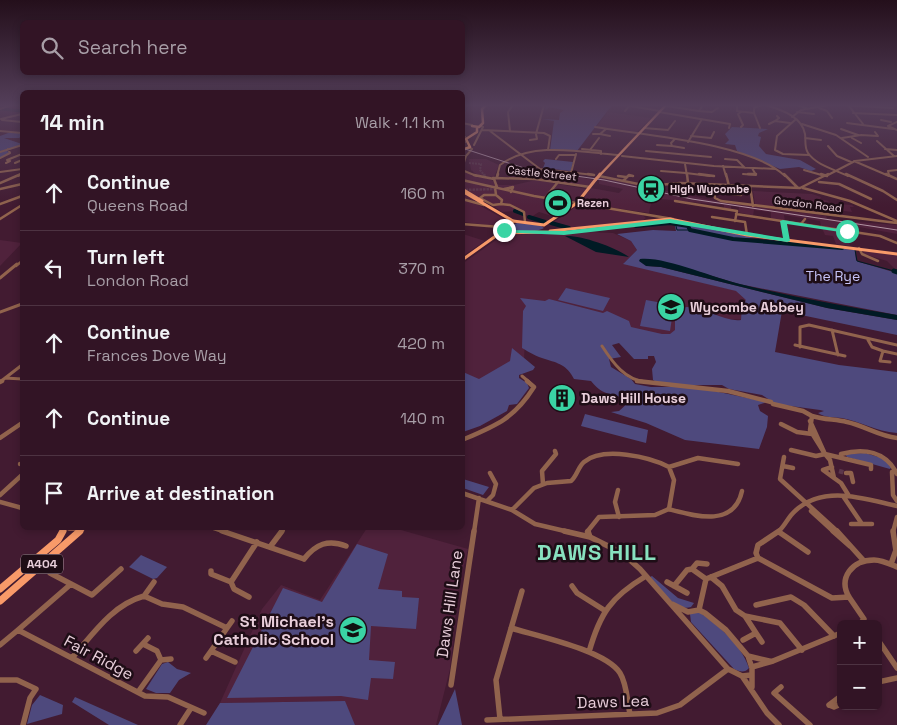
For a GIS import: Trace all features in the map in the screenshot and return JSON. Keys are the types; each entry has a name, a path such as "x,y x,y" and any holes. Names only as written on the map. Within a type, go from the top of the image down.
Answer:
{"main road":[{"path":"465,192 491,206 512,221 544,225 575,204 634,139"},
{"path":"465,145 470,150"},
{"path":"465,145 470,150"},
{"path":"465,192 512,219 512,221"},
{"path":"503,232 500,227 512,221 525,218 544,225 548,231"},
{"path":"465,259 503,232 548,231 564,233 648,222 678,221 747,235 897,254"},
{"name":"A404","path":"0,589 58,540 63,530"},
{"name":"A404","path":"0,600 80,530"}],"street":[{"path":"474,145 477,139"},
{"path":"500,139 540,169 594,175"},
{"path":"530,140 537,139"},
{"path":"548,150 550,139"},
{"path":"590,150 598,139"},
{"path":"667,139 734,150 778,169 799,188"},
{"path":"775,139 774,150 783,154 809,155"},
{"path":"805,139 804,146 809,155 818,162 874,187 897,200"},
{"path":"812,139 821,140"},
{"path":"842,139 868,157"},
{"path":"855,139 861,143"},
{"path":"672,146 671,143 674,140"},
{"path":"877,141 895,156"},
{"path":"657,145 684,148"},
{"path":"0,152 20,146"},
{"path":"828,146 837,156 897,179"},
{"path":"1,158 10,153 8,149"},
{"path":"582,149 601,151 601,154"},
{"path":"885,149 897,150"},
{"path":"465,155 470,150"},
{"path":"497,177 504,161 519,153 548,150 576,154"},
{"path":"646,151 711,157"},
{"path":"670,153 670,162"},
{"path":"571,173 576,154"},
{"path":"556,159 559,155 601,154 685,164 778,169"},
{"path":"1,158 20,155"},
{"path":"799,188 819,182 834,170 852,161 868,157 895,156"},
{"path":"6,163 10,161 7,160 9,158"},
{"path":"727,159 737,160 745,168"},
{"path":"16,163 20,161"},
{"path":"685,164 687,186 741,195 741,191 747,192"},
{"path":"723,166 729,186"},
{"path":"752,168 756,174"},
{"path":"0,172 20,170"},
{"path":"874,170 897,170"},
{"path":"15,171 20,173"},
{"path":"465,171 474,175 493,178 497,182 496,195"},
{"path":"661,171 714,176"},
{"path":"806,171 827,176"},
{"path":"888,171 889,175"},
{"path":"743,174 762,174"},
{"path":"0,183 20,175"},
{"path":"470,180 474,175"},
{"path":"618,176 633,176"},
{"path":"598,177 648,186 687,183"},
{"path":"623,181 626,177"},
{"name":"Castle Street","path":"493,178 558,182 590,187"},
{"path":"465,180 575,204 666,217 678,221"},
{"path":"545,198 558,182"},
{"path":"819,182 839,184 870,199"},
{"path":"0,189 20,184"},
{"path":"826,184 824,186 827,188"},
{"path":"714,189 729,186 799,188 850,201 897,222"},
{"path":"750,186 753,206"},
{"path":"501,204 513,187 504,189"},
{"name":"Gordon Road","path":"714,189 717,200 753,206 897,222"},
{"path":"491,206 480,198 484,195 496,195 502,200"},
{"path":"0,204 20,197"},
{"path":"465,199 491,206 501,204 511,206 525,218"},
{"path":"469,200 476,199"},
{"path":"675,201 714,207 761,218 886,238 897,243"},
{"path":"0,219 20,206"},
{"path":"714,207 712,218 745,222 747,235"},
{"path":"735,221 737,212"},
{"path":"761,212 761,218"},
{"path":"645,215 648,222"},
{"path":"801,224 805,219"},
{"path":"783,221 787,241"},
{"path":"465,224 500,227"},
{"path":"870,235 870,240"},
{"path":"860,250 862,254 878,261"},
{"path":"0,278 20,263"},
{"path":"0,312 20,305"},
{"path":"800,346 800,327 809,325 897,345"},
{"path":"832,330 831,337 837,348 838,355"},
{"path":"870,331 869,339 872,347 897,354"},
{"path":"795,345 845,356"},
{"path":"602,346 616,367 638,381 728,391 764,399 784,408 806,411 812,416 827,422 848,422 885,437 897,438"},
{"path":"880,361 883,351"},
{"path":"872,360 890,362"},
{"path":"0,382 20,366"},
{"path":"465,439 497,425 522,406 534,387 522,376"},
{"path":"5,378 20,379"},
{"path":"812,416 810,421 812,434 832,468 834,478"},
{"path":"810,421 825,450 824,453"},
{"path":"0,438 20,424"},
{"path":"781,424 797,432 812,434"},
{"path":"791,450 816,456 824,453 841,454 851,450 861,450 888,459 896,471 892,472 893,495 897,503 897,517 894,521 893,545 896,550 894,566 874,560 864,561 844,578 844,588 863,620"},
{"path":"543,484 540,477 542,470 557,453"},
{"path":"512,510 527,492 543,484 567,483 578,475 585,461 615,454 651,459 669,467 673,474 674,485 668,509"},
{"path":"841,454 852,461 871,467"},
{"path":"784,457 780,479 791,494 854,549 864,561"},
{"path":"669,467 698,458 735,462"},
{"path":"783,466 793,468"},
{"path":"839,471 826,467 823,470 834,478 862,524"},
{"path":"487,501 493,494 496,484 490,472"},
{"path":"846,473 851,474 853,482"},
{"path":"0,494 20,476"},
{"path":"590,537 587,532 599,518 608,515 619,518 655,515 668,509 693,516 720,516 731,511 739,503 742,491"},
{"path":"618,493 615,502 619,518"},
{"path":"465,494 512,510 535,524 590,537 622,553 646,576 728,669 742,676 752,688 767,713 779,725"},
{"path":"849,597 832,598 813,586 758,558 756,547 764,539 779,532 792,514 826,497 864,497 897,503"},
{"name":"Daws Hill Lane","path":"451,685 479,498"},
{"path":"0,502 20,507"},
{"path":"851,524 872,524"},
{"path":"220,530 305,561 311,549 325,542 336,542 346,546"},
{"path":"270,547 283,530"},
{"path":"779,532 808,552"},
{"path":"231,582 257,542"},
{"path":"709,578 758,558"},
{"path":"674,586 687,570 692,569 697,563 707,564"},
{"path":"50,573 92,594 121,569"},
{"path":"692,569 722,586 736,610 744,616 762,642"},
{"path":"212,571 211,574 231,582 234,589 249,596"},
{"path":"589,652 596,624 604,610 620,591 646,576"},
{"path":"699,610 709,578"},
{"path":"144,596 154,582"},
{"path":"667,582 688,594"},
{"path":"0,645 71,584"},
{"path":"572,586 577,593 604,610"},
{"path":"500,719 496,680 522,591"},
{"path":"72,658 121,606 133,598 144,596 162,604 183,607 227,628"},
{"path":"756,605 791,597 804,605 834,636"},
{"path":"670,603 688,612 699,610 715,620 748,656 752,667 752,688"},
{"path":"687,624 685,619 688,612"},
{"path":"744,616 780,623 802,650"},
{"path":"206,658 232,622"},
{"path":"511,628 589,652 608,662 620,674 630,714"},
{"name":"Fair Ridge","path":"18,630 138,692 153,697 168,697 204,713"},
{"path":"743,640 756,633"},
{"path":"752,667 773,662 837,635"},
{"path":"136,651 148,638"},
{"path":"142,644 157,651 161,660"},
{"path":"882,646 897,668"},
{"path":"211,651 235,662"},
{"path":"748,656 773,662"},
{"path":"138,692 161,660 171,659"},
{"name":"Daws Lea","path":"487,720 657,713 670,710 692,697 728,669"},
{"path":"742,676 751,675"},
{"path":"882,681 897,678"},
{"path":"0,680 17,680 36,689 30,698 23,725"},
{"path":"780,687 774,693 810,725"},
{"path":"829,705 837,699"},
{"path":"829,705 834,707 837,706"},
{"path":"180,725 191,708"}],"shaded area":[{"path":"469,159 486,159 499,165 494,177 478,176 471,170"},
{"path":"465,171 469,172 472,176 488,178 499,185 514,185 536,180 586,189 575,203 567,208 556,206 551,210 560,214 555,217 539,212 531,217 517,211 502,212 482,198 474,201 465,199"},
{"path":"549,174 593,180 588,186 545,179"},
{"path":"599,177 716,201 826,216 827,218 844,221 897,225 897,234 854,226 854,232 821,226 820,221 784,215 785,221 771,219 771,212 754,210 753,216 738,212 739,207 731,206 731,209 724,208 724,205 652,198 649,213 580,203 591,188 619,193 623,189 599,184"},
{"path":"753,191 812,194 821,197 820,199 829,201 827,203 852,205 854,207 850,207 852,212 799,205 801,212 755,204"},
{"path":"465,200 475,203 508,221 495,226 465,222"},
{"path":"578,205 640,213 646,218 642,221 573,228 554,222"},
{"path":"822,228 846,232 850,246 836,244 833,236 825,235"},
{"name":"Wycombe Abbey","path":"613,233 631,241 637,250 624,263 741,292 782,311 765,321 729,319 676,338 526,311 524,361 478,381 465,381 465,262 503,235"},
{"path":"465,235 485,241 465,255"},
{"path":"0,240 20,243 20,245 0,266"},
{"path":"862,251 897,255 897,271 887,261 864,254"},
{"name":"St Michael's Catholic School","path":"366,530 401,530 468,549 458,590 450,669 436,725 355,725 344,701 220,703 262,609 281,585 320,600"}],"green space":[{"path":"0,139 20,143 7,151 10,153 0,158"},
{"path":"552,139 586,139 577,151 550,150"},
{"path":"761,139 759,146 766,154 800,160 816,169 811,171 799,167 780,169 737,151 735,145 725,144 729,140"},
{"path":"545,159 573,162 571,171 543,168 545,163 543,161"},
{"path":"517,223 540,225 544,228 524,232 504,229"},
{"name":"The Rye","path":"683,223 755,238 728,238 700,231 727,239 855,250 856,260 859,262 897,273 897,315 739,284 679,266 644,259 648,266 661,267 827,308 897,320 897,335 782,311 775,352 839,365 897,372 897,433 842,418 824,416 818,413 824,411 820,410 776,404 762,395 729,389 722,385 662,385 653,380 652,369 656,362 654,356 648,356 648,359 634,359 619,343 612,345 621,357 609,359 611,367 631,379 635,384 651,387 695,387 767,402 758,405 760,411 768,416 767,427 759,449 685,440 646,423 611,412 619,411 629,402 621,397 602,391 591,381 574,379 562,365 539,357 522,348 523,311 526,306 520,298 545,301 549,299 603,313 607,311 629,321 631,327 662,334 670,334 675,330 675,310 683,307 692,307 725,318 741,320 742,306 746,300 736,291 623,264 637,250 631,241 617,234 653,230 676,231 675,226"},
{"path":"566,288 610,298 603,311 558,300"},
{"path":"646,300 674,305 670,331 640,326"},
{"path":"512,348 535,367 533,370 519,375 519,378 527,383 529,388 517,404 509,405 507,411 480,426 465,431 465,373 479,379 510,361"},
{"path":"585,414 648,430 646,443 581,426"},
{"path":"865,453 882,458 893,465 890,469 847,457 845,454"},
{"path":"465,480 489,487 483,495 465,489"},
{"path":"357,544 388,554 378,589 402,591 402,597 419,598 416,629 371,626 369,660 395,662 393,679 371,678 368,700 341,696 227,698 283,588 322,602"},
{"path":"141,555 167,567 157,578 153,579 129,567"},
{"path":"652,576 678,598 694,603 691,607 685,608 673,603 650,577"},
{"path":"698,611 735,643 749,668 746,671 742,672 734,669 691,622 690,614"},
{"path":"168,662 177,669 191,673 179,680 170,693 156,693 146,689 162,664"},
{"path":"455,689 462,725 438,725"},
{"path":"40,695 63,705 62,714 27,724 32,705"},
{"path":"75,697 138,725 109,725 72,702"},
{"path":"345,701 355,725 206,725 220,703"}],"water":[{"path":"565,236 580,237 598,242 629,257 596,252"},
{"path":"640,259 675,264 729,281 779,293 897,315 897,320 827,308 661,267 646,266 639,261"}],"waterway":[{"path":"515,211 523,214"},
{"path":"529,217 545,222"},
{"path":"551,223 569,228"},
{"path":"636,226 670,223 688,226 690,230 733,239 842,248"},
{"path":"676,226 677,230 692,230"},
{"path":"855,250 857,261 894,271"}],"tunnel":[{"path":"469,163 481,164 480,170 485,176 484,174"},
{"path":"465,190 496,189"},
{"path":"839,471 846,473"}],"railway":[{"path":"465,149 527,169 604,180 692,199 897,230"}],"place":[{"name":"High Wycombe","path":"651,189"},
{"name":"Rezen","path":"558,203"},
{"name":"Wycombe Abbey","path":"671,307"},
{"name":"Daws Hill House","path":"562,398"},
{"name":"St Michael's Catholic School","path":"353,630"}],"district":[{"name":"DAWS HILL","path":"597,552"}],"route":[{"path":"504,230 503,232 539,231 564,233 675,221 787,241 783,221 847,231"}]}
